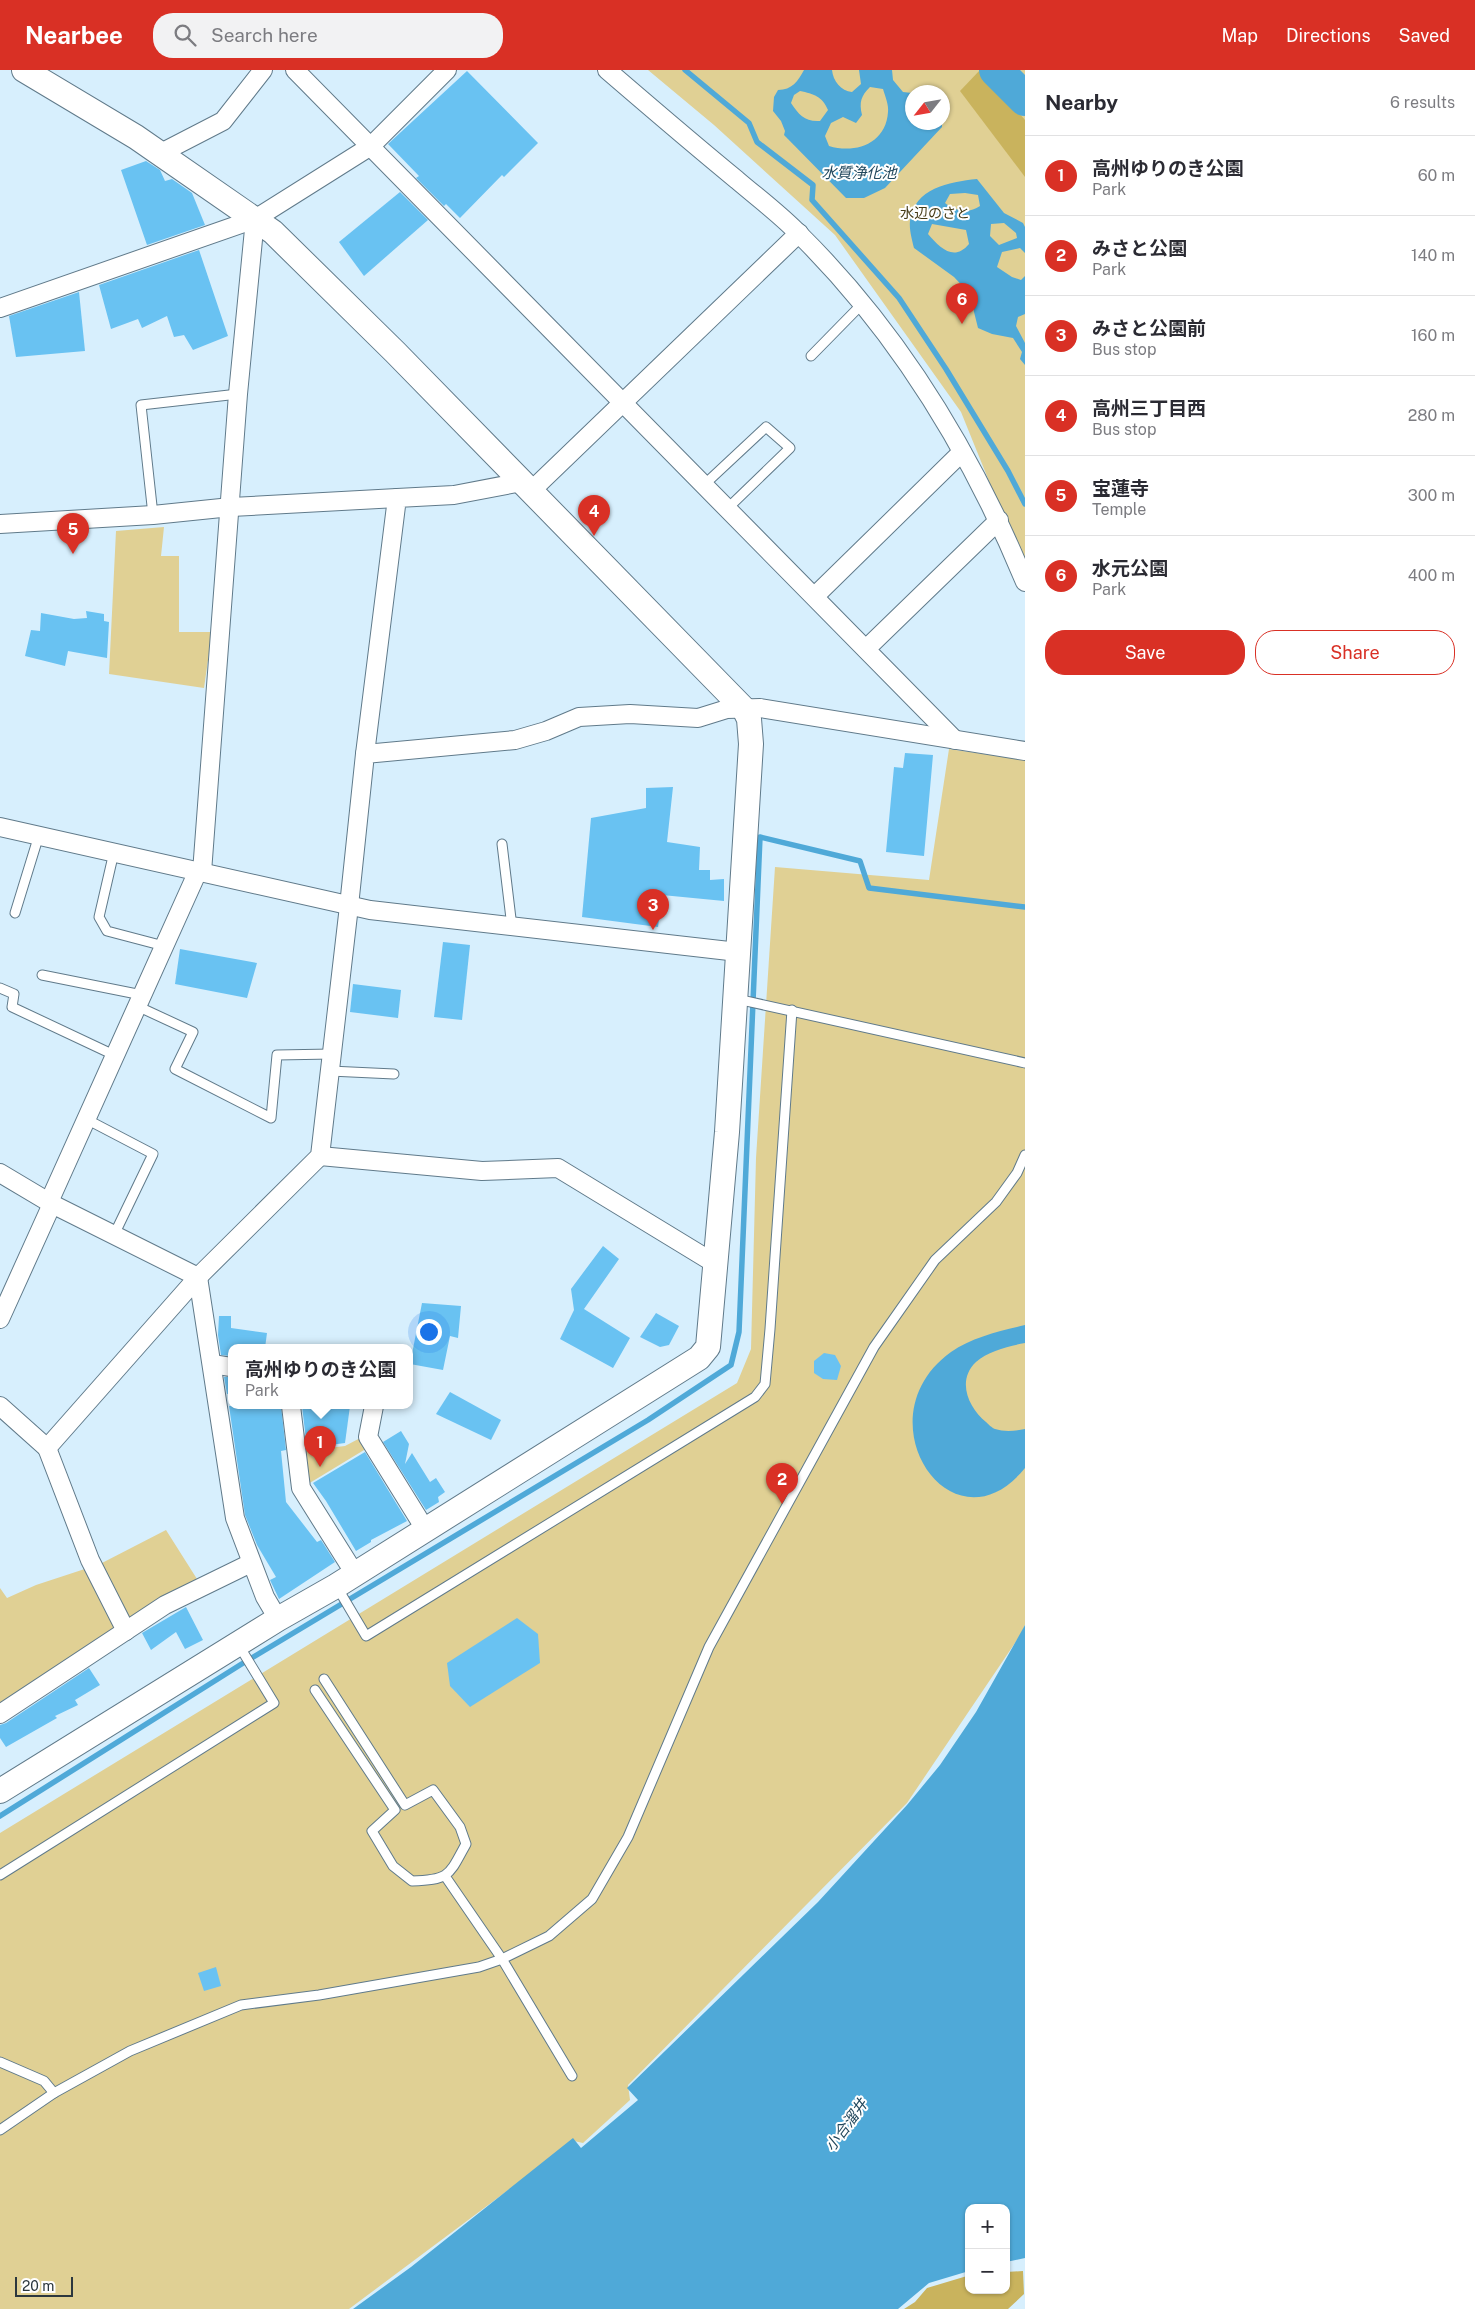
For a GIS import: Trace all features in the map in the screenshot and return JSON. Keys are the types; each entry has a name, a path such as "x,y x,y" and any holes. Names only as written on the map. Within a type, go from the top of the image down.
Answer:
{"street":[{"path":"0,1791 278,1619 346,1580 699,1358 708,1347 727,1132 751,744 749,719 744,709 273,232 161,153 24,70"},
{"path":"161,153 223,120 263,70"},
{"path":"295,70 625,402 956,740"},
{"path":"0,308 255,219 371,146 447,70"},
{"path":"606,70 799,233 863,303 910,366 962,452 999,520 1025,582"},
{"path":"0,1319 114,1055 200,871 231,507 238,394 255,219"},
{"path":"0,524 153,515 231,507 454,495 526,487 625,402 799,233"},
{"path":"815,596 962,452"},
{"path":"47,1448 198,1277 320,1156 365,754 397,498"},
{"path":"866,649 999,520"},
{"path":"365,754 515,740 546,731 579,717 630,714 698,718 727,710 760,708 1025,751"},
{"path":"0,826 349,906 512,927 738,952"},
{"path":"320,1156 482,1171 558,1168 714,1263"},
{"path":"0,1174 50,1203 198,1277"},
{"path":"198,1277 235,1518 265,1597 278,1619"},
{"path":"212,1364 228,1367"},
{"path":"0,1406 47,1448 90,1560 126,1631"},
{"path":"291,1409 301,1488 346,1580"},
{"path":"373,1409 368,1437 425,1529"},
{"path":"0,1714 165,1605 251,1563"}],"lane":[{"path":"811,356 863,303"},
{"path":"153,515 141,405 238,394"},
{"path":"704,484 766,427 790,448 728,508"},
{"path":"15,913 39,836"},
{"path":"502,844 512,927"},
{"path":"114,852 99,917 107,931 164,946"},
{"path":"42,976 139,1001 193,1032 175,1069 271,1118 277,1055 331,1062 394,1074"},
{"path":"0,988 14,994 12,1007 114,1055"},
{"path":"736,999 1025,1062"},
{"path":"346,1580 366,1636 756,1398 764,1384 770,1329 792,1010"},
{"path":"86,1119 153,1154 114,1235"},
{"path":"0,2130 54,2094 130,2051 241,2005 329,1994 479,1967 502,1960 549,1936 592,1899 628,1837 709,1648 874,1347 897,1312 936,1260 996,1202 1017,1173 1025,1156"},
{"path":"0,1875 274,1703 238,1644"},
{"path":"314,1690 395,1810 372,1831 394,1866 412,1881 434,1881 450,1873 466,1844 460,1827 433,1790 405,1805 324,1679"},
{"path":"445,1876 502,1960 572,2076"},
{"path":"0,2062 44,2081 54,2094"}],"green space":[{"name":"水辺のさと","path":"648,70 1025,70 1025,570 961,412 835,235 714,125"},
{"path":"164,527 161,556 179,556 179,632 212,632 204,688 109,674 116,531"},
{"path":"949,749 1025,760 1025,1625 1021,1634 907,1803 628,2085 630,2100 583,2143 574,2141 349,2309 0,2309 0,1833 737,1383 751,1349 756,1158 775,867 929,880"},
{"path":"364,1436 369,1447 308,1484 302,1451 345,1446"},
{"path":"166,1530 197,1579 111,1631 0,1706 0,1588 7,1598 36,1585 100,1564"}],"shaded area":[{"path":"980,70 1025,120 1025,177 960,91"},
{"path":"1023,2271 1024,2294 1008,2309 904,2309 915,2302 927,2288 965,2277 965,2294 1010,2294 1010,2272"}],"water":[{"name":"水質浄化池","path":"804,70 832,70 838,85 844,90 852,92 861,84 859,70 892,70 893,80 905,92 905,130 939,130 885,188 864,198 846,198 784,135 785,131 781,121 773,111 774,97 778,90 791,87","holes":["870,87 883,89 888,112 882,132 875,139 859,147 849,149 829,146 825,136 831,123 843,117 856,123 862,115 861,106 865,93","800,91 817,96 826,105 828,110 820,121 806,119 791,103 794,95"]},
{"path":"977,179 1004,213 1023,223 1025,227 1025,253 1020,248 1002,252 997,267 1012,277 1021,280 1025,276 1025,314 1018,317 1016,326 1025,343 1025,365 1020,359 1022,352 1013,338 992,334 978,328 972,296 954,277 914,248 910,221 918,201 926,194 945,185","holes":["965,193 978,195 980,206 967,211 953,208 945,203 950,194","1004,223 1016,233 1017,238 999,245 990,236 991,224","932,224 966,230 969,244 958,252 947,251 928,234"]},
{"path":"1025,1325 1025,1343 999,1350 981,1358 970,1369 966,1386 967,1394 974,1409 991,1427 1006,1431 1025,1429 1025,1468 997,1492 970,1497 945,1488 926,1469 915,1441 913,1411 925,1380 951,1352 968,1342 986,1335"},
{"path":"1025,1625 1025,2258 1010,2261 1010,2204 965,2204 965,2272 929,2283 898,2309 353,2309 411,2267 573,2138 581,2148 638,2100 627,2088 818,1902 907,1805 940,1765 976,1712"}],"building":[{"path":"467,71 538,143 504,177 502,175 460,218 446,204 444,206 416,178 419,176 388,144"},
{"path":"146,161 160,170 165,181 172,179 192,193 205,225 147,245 121,170"},
{"path":"400,192 428,220 364,276 339,242"},
{"path":"199,250 228,336 193,350 184,335 174,337 167,316 142,328 138,319 111,329 99,285"},
{"path":"79,292 85,351 16,357 9,316"},
{"path":"86,611 104,614 104,621 109,622 107,658 68,651 65,666 25,656 31,630 40,631 41,613 74,619 87,618"},
{"path":"905,753 933,755 924,856 886,852 894,767 903,768"},
{"path":"673,787 667,842 700,847 699,870 710,870 710,880 724,879 724,901 662,895 658,927 582,917 591,818 646,808 646,788"},
{"path":"443,942 470,945 462,1020 434,1017"},
{"path":"180,949 257,963 247,998 175,984"},
{"path":"353,984 401,990 398,1018 350,1012"},
{"path":"603,1246 619,1259 584,1309 630,1338 613,1368 560,1339 574,1310 571,1289"},
{"path":"422,1303 461,1306 458,1338 450,1336 443,1370 413,1365 413,1349"},
{"path":"656,1313 679,1326 669,1345 660,1347 640,1337"},
{"path":"219,1316 231,1316 231,1328 267,1333 266,1344 228,1344 228,1356 221,1355 218,1335"},
{"path":"824,1353 835,1355 841,1366 837,1380 823,1379 814,1373 814,1361"},
{"path":"224,1377 228,1377 227,1394"},
{"path":"450,1392 501,1420 491,1440 436,1414"},
{"path":"229,1409 281,1409 286,1450 281,1451 286,1502 317,1542 321,1540 335,1562 279,1599 270,1580 276,1577 257,1545 245,1515"},
{"path":"302,1409 350,1409 345,1443 307,1448"},
{"path":"401,1431 409,1444 405,1464 412,1453 430,1482 436,1478 445,1492 438,1497 439,1502 426,1510 383,1442"},
{"path":"365,1452 407,1521 371,1540 371,1542 356,1551 313,1483"},
{"path":"186,1607 203,1640 185,1649 176,1632 151,1650 142,1633"},
{"path":"517,1618 538,1634 540,1663 470,1707 450,1686 447,1663"},
{"path":"89,1668 100,1685 75,1700 78,1705 55,1716 57,1718 6,1747 0,1738 0,1725 6,1723"},
{"path":"216,1967 221,1986 204,1991 198,1973"}],"waterway":[{"path":"685,70 749,123 757,142 813,185 812,200 899,298 946,369 1008,471 1025,504"},
{"name":"小合溜井","path":"996,70 1025,99"},
{"path":"0,1816 240,1665 648,1420 731,1365 739,1332 760,837 860,861 869,888 1025,907"}],"place":[{"name":"水元公園","path":"962,324"},
{"name":"高州三丁目西","path":"594,536"},
{"name":"宝蓮寺","path":"73,554"},
{"name":"みさと公園前","path":"653,930"},
{"name":"高州ゆりのき公園","path":"320,1467"},
{"name":"みさと公園","path":"782,1504"}]}
